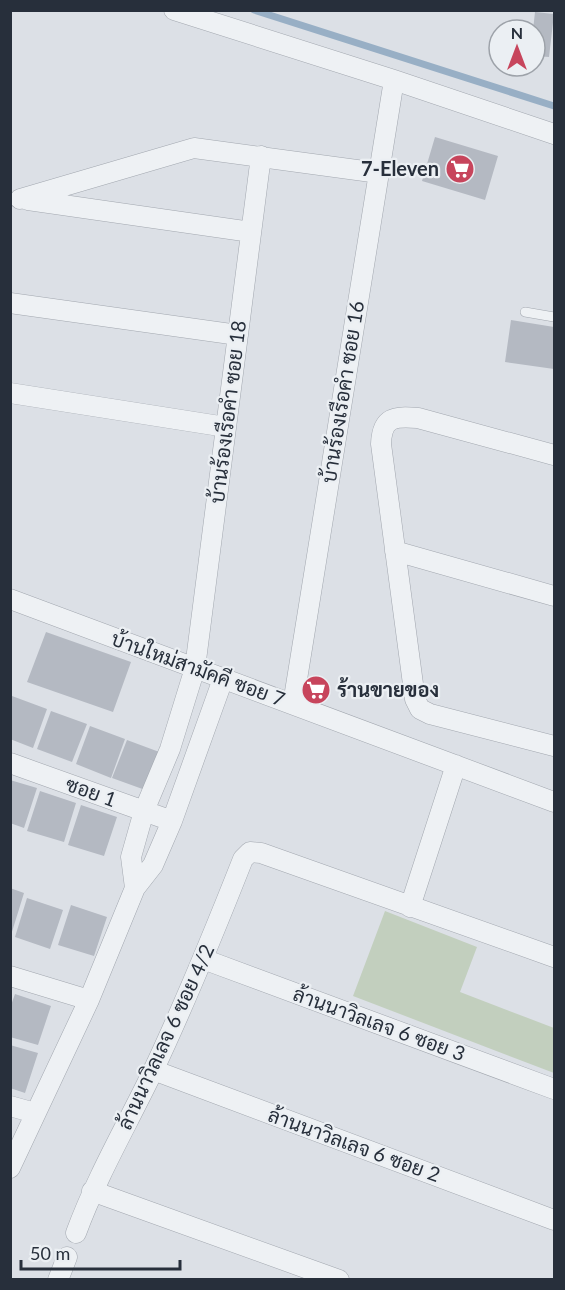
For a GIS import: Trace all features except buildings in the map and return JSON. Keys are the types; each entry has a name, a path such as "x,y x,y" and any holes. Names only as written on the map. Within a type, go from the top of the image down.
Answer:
{"street":[{"path":"174,10 394,80 555,135"},
{"name":"บ้านร้องเรือคำ ซอย 16","path":"292,704 394,80"},
{"path":"15,198 194,148 379,173"},
{"name":"บ้านร้องเรือคำ ซอย 18","path":"135,888 131,857 144,811 170,749 195,668 261,156"},
{"path":"15,198 251,232"},
{"path":"10,303 238,335"},
{"path":"10,393 226,427"},
{"path":"555,455 418,418 401,416 389,420 381,431 415,699 420,710 555,746"},
{"path":"395,551 555,596"},
{"name":"บ้านใหม่สามัคคี ซอย 7","path":"10,599 555,802"},
{"path":"10,1168 89,1000 135,888 153,865 172,821 223,679"},
{"name":"ซอย 1","path":"10,763 172,821"},
{"path":"456,765 410,907 555,957"},
{"name":"ล้านนาวิลเลจ 6 ซอย 4/2","path":"76,1233 92,1191 153,1070 203,959 243,859 250,852 261,853 410,907"},
{"name":"ล้านนาวิลเลจ 6 ซอย 3","path":"203,959 555,1089"},
{"path":"10,976 89,1000"},
{"name":"ล้านนาวิลเลจ 6 ซอย 2","path":"153,1070 555,1220"},
{"path":"10,1106 35,1113"},
{"path":"92,1191 339,1280"},
{"path":"58,1280 67,1257"}],"lane":[{"path":"525,312 555,317"}],"green space":[{"path":"385,911 477,947 460,992 554,1028 554,1073 353,996"}],"waterway":[{"path":"254,10 554,106"}],"place":[{"name":"7-Eleven","path":"460,169"},
{"name":"ร้านขายของ","path":"316,690"}]}
